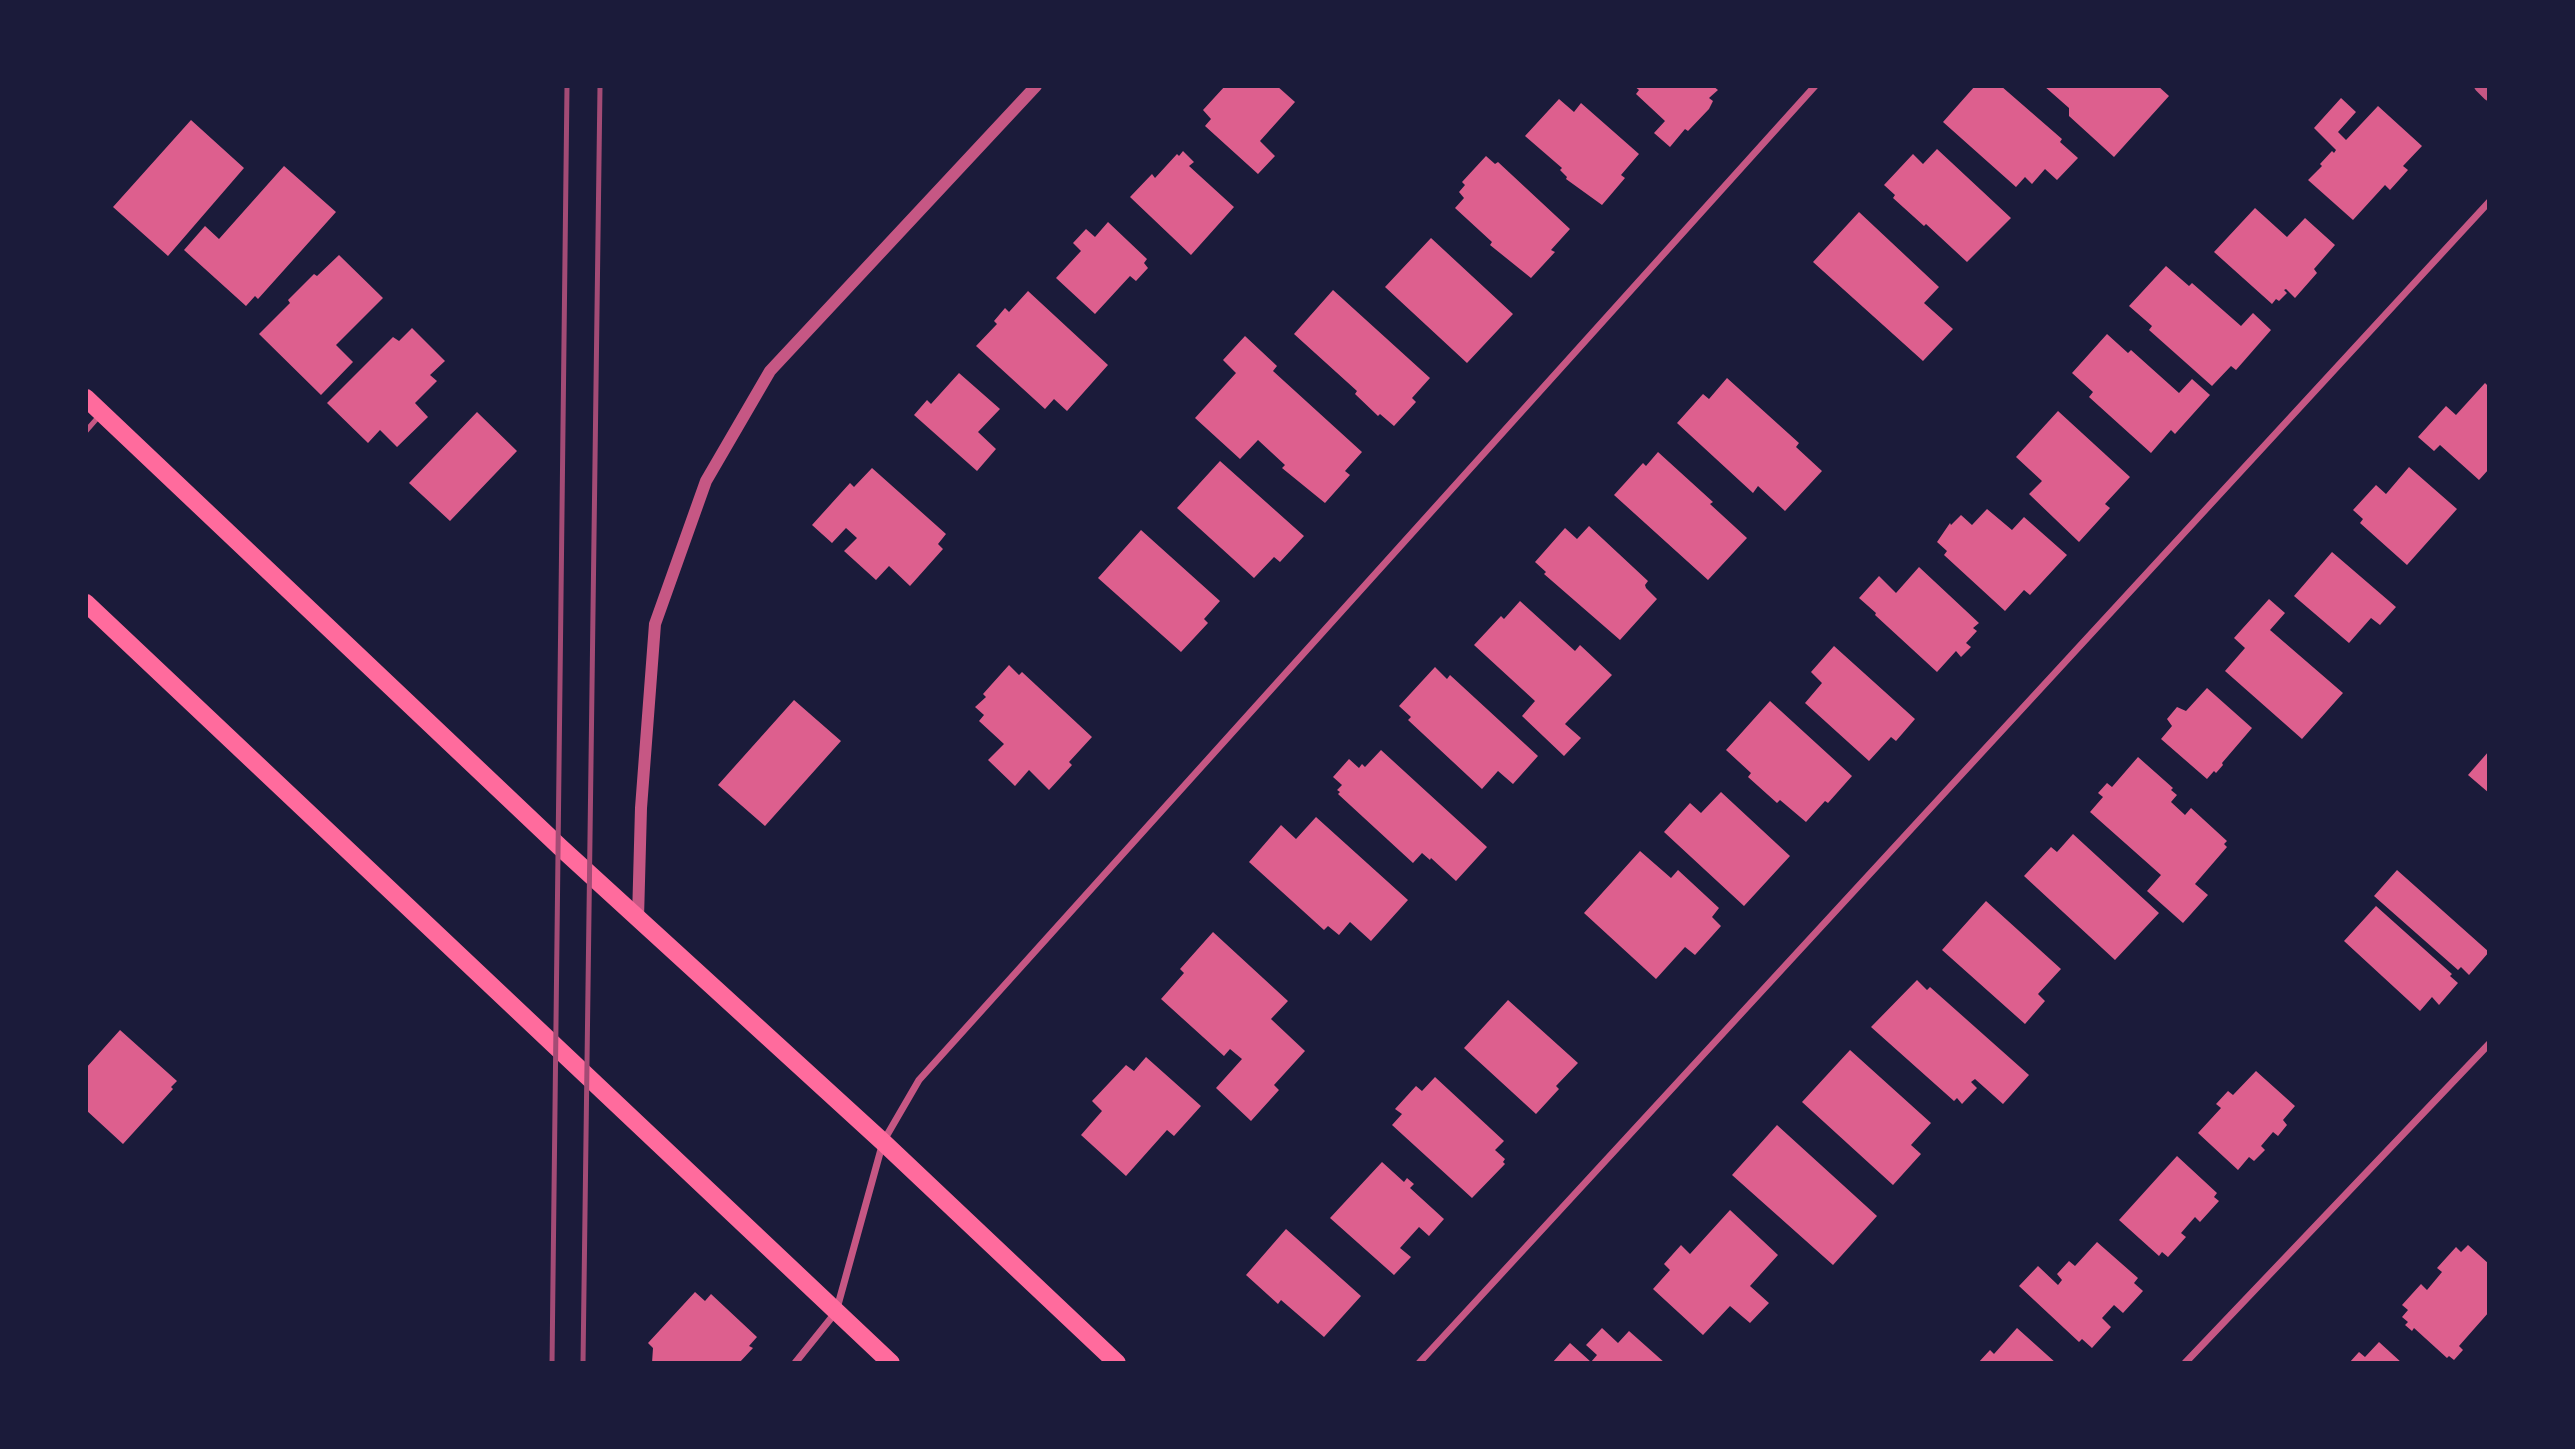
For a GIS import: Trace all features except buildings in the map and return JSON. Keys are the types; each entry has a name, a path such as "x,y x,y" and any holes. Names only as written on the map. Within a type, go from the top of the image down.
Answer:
{"main road":[{"path":"86,398 560,847 883,1142 1118,1363"},
{"path":"86,603 891,1363"}],"street":[{"path":"638,918 641,808 655,624 706,481 770,371 1035,86"},
{"path":"795,1363 836,1312 883,1142 919,1080 1815,86"},
{"path":"2480,86 2489,95"},
{"path":"1419,1363 2489,202"},
{"path":"2185,1363 2489,1044"}],"lane":[{"path":"86,431 102,413"}],"railway":[{"path":"552,1363 567,86"},
{"path":"583,1363 600,86"}]}
